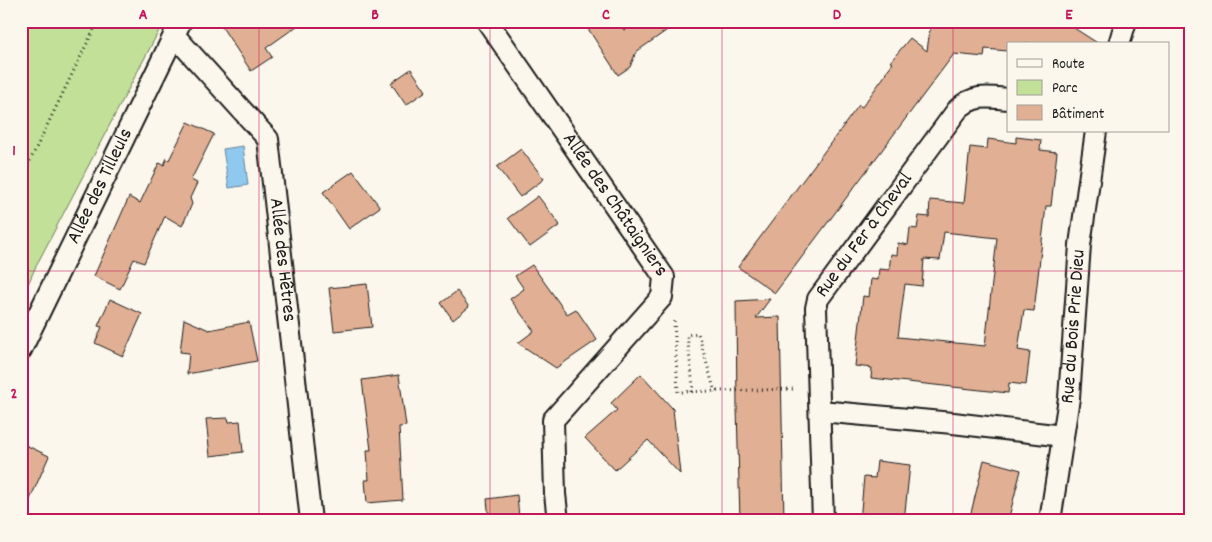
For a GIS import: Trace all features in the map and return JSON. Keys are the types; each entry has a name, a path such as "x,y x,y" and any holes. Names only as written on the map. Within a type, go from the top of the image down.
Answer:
{"street":[{"name":"Allée des Châtaigniers","path":"487,21 664,277 662,297 553,420 555,494 558,521"},
{"path":"1120,42 1126,21"},
{"name":"Allée des Tilleuls","path":"21,350 178,28"},
{"name":"Allée des Hêtres","path":"178,28 268,139 311,521"},
{"name":"Rue du Fer à Cheval","path":"823,521 816,308 818,299 958,109 966,101 977,98 1007,100"},
{"name":"Rue du Bois Prie Dieu","path":"1050,521 1069,398 1080,245 1096,132"},
{"path":"820,411 953,423 1064,436"}],"path":[{"path":"21,179 98,21"},
{"path":"662,297 674,303 673,330 678,392 819,389"},
{"path":"691,392 693,386 687,335 698,333 715,392"}],"green space":[{"path":"21,21 164,21 36,266 21,300"}],"water":[{"path":"243,146 248,185 229,188 223,149"}],"building":[{"path":"218,21 304,21 266,48 272,57 251,71"},
{"path":"583,21 618,21 624,30 637,21 680,21 636,52 630,67 618,75"},
{"path":"931,21 1063,21 1096,42 1007,42 1007,51 985,49 984,57 954,54 775,293 738,267 859,105 862,107 893,63 890,62 910,38 927,51"},
{"path":"411,69 426,91 406,105 391,83"},
{"path":"188,122 214,134 191,180 197,183 190,198 192,204 182,226 165,216 144,263 134,259 120,289 94,276 129,197 140,203 159,163 164,165 167,158 169,160"},
{"path":"1016,137 1041,140 1040,150 1057,152 1051,206 1046,206 1034,311 1024,310 1018,350 1030,352 1026,385 1009,383 1008,393 871,378 872,368 855,366 863,296 869,297 871,279 878,280 879,269 889,270 891,254 897,255 898,243 908,245 910,228 917,229 919,216 929,217 930,200 964,203 970,147 987,149 988,139 1016,143","holes":["944,232 997,238 985,346 898,337 905,284 922,286 924,259 940,260"]},
{"path":"521,149 544,179 520,197 497,167"},
{"path":"353,171 380,207 349,229 323,192"},
{"path":"538,196 560,225 530,247 508,218"},
{"path":"532,265 567,314 576,309 597,340 556,368 518,343 534,331 510,299 524,289 515,276"},
{"path":"367,284 372,327 334,331 329,288"},
{"path":"457,291 469,307 453,320 441,303"},
{"path":"110,299 142,314 123,356 95,343 102,327 98,326"},
{"path":"770,299 756,318 780,317 784,521 740,521 736,301"},
{"path":"184,319 209,330 249,322 257,361 187,374 189,353 180,352"},
{"path":"641,374 673,409 680,474 648,440 615,470 585,438 617,410 611,403"},
{"path":"399,375 406,426 399,427 403,500 367,503 365,480 369,480 367,450 371,450 362,380"},
{"path":"228,418 229,422 240,421 243,452 210,456 206,419"},
{"path":"21,443 49,456 21,520"},
{"path":"984,460 1021,470 1008,521 969,521"},
{"path":"877,461 910,465 904,521 860,521 864,477 875,478"},
{"path":"517,495 519,518 489,520 487,499"}]}
